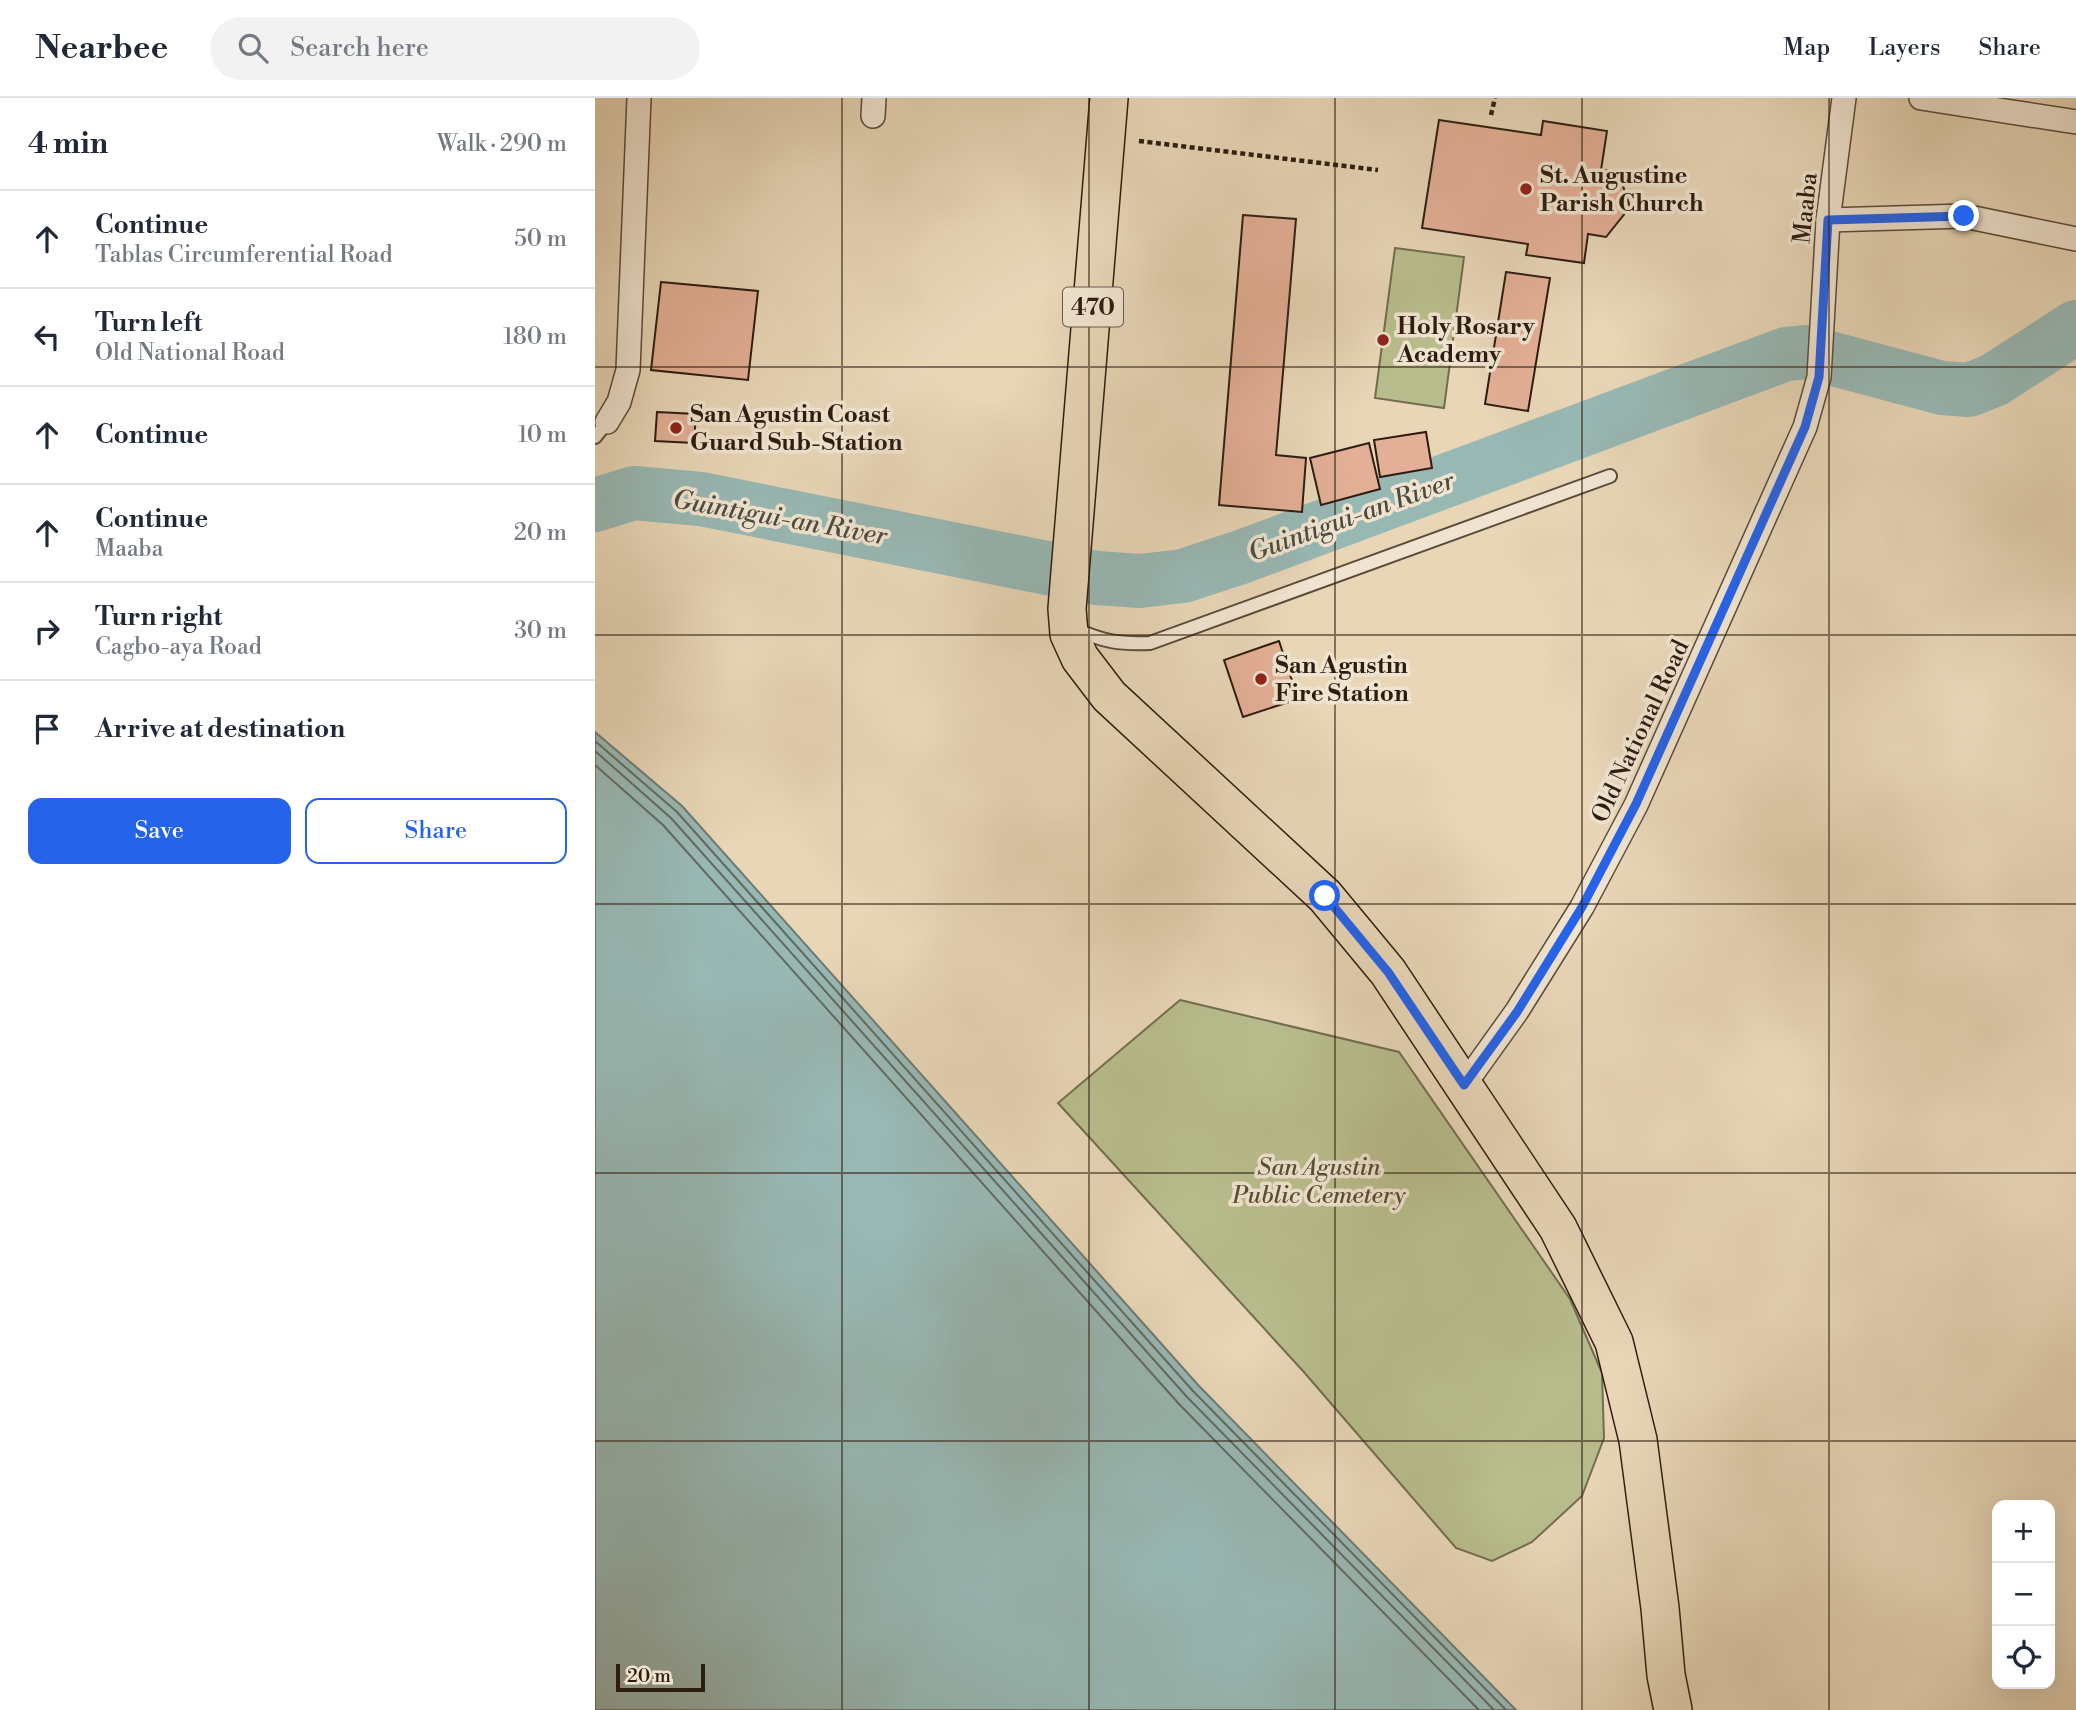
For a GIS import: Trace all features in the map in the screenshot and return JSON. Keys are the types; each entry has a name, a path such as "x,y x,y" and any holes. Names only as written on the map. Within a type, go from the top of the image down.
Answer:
{"main road":[{"name":"470","path":"1109,98 1068,618 1069,634 1080,658 1109,696 1325,896 1388,972 1558,1228 1614,1342 1638,1440 1666,1675 1673,1710"}],"street":[{"path":"601,429 619,402 628,370 639,98"},
{"name":"Maaba","path":"1819,377 1828,220 1844,98"},
{"path":"1921,98 2046,107 2076,122"},
{"path":"1828,220 1964,216 2076,239"},
{"name":"Old National Road","path":"1464,1085 1517,1012 1582,907 1636,804 1805,427 1819,377"}],"lane":[{"path":"1068,618 1095,638 1119,644 1150,643 1610,476"}],"path":[{"path":"1492,115 1495,98"},
{"path":"1106,137 1378,170"}],"green space":[{"path":"1395,248 1464,257 1444,408 1375,398"},
{"name":"San Agustin Public Cemetery","path":"1180,1000 1399,1052 1570,1299 1602,1373 1604,1438 1582,1496 1532,1542 1492,1561 1456,1548 1303,1371 1058,1103"}],"water":[{"path":"595,732 682,806 1199,1386 1516,1710 595,1710"}],"building":[{"name":"St. Augustine Parish Church","path":"1439,120 1541,135 1543,121 1607,131 1601,170 1618,171 1630,207 1606,237 1588,234 1584,263 1526,255 1528,244 1422,228"},
{"path":"1243,215 1296,219 1276,455 1306,458 1302,512 1219,505"},
{"path":"1506,272 1550,278 1528,411 1485,404"},
{"path":"661,282 758,291 748,380 651,370"},
{"name":"San Agustin Coast Guard Sub-Station","path":"657,412 696,414 694,443 655,441"},
{"path":"1426,432 1432,468 1380,477 1374,440"},
{"path":"1369,443 1380,489 1321,505 1310,458"},
{"name":"San Agustin Fire Station","path":"1279,641 1298,699 1243,717 1224,660"}],"waterway":[{"name":"Guintigui-an River","path":"595,505 634,493 701,499 1097,578 1140,581 1183,576 1241,557 1786,354 1807,352 1942,388 1969,390 1994,380 2076,327"}],"place":[{"name":"St. Augustine Parish Church","path":"1526,189"},
{"name":"Holy Rosary Academy","path":"1383,340"},
{"name":"San Agustin Coast Guard Sub-Station","path":"676,428"},
{"name":"San Agustin Fire Station","path":"1261,679"}],"route":[{"path":"1325,896 1388,972 1464,1085 1517,1012 1582,907 1636,804 1805,427 1819,377 1828,220 1964,216"}]}
